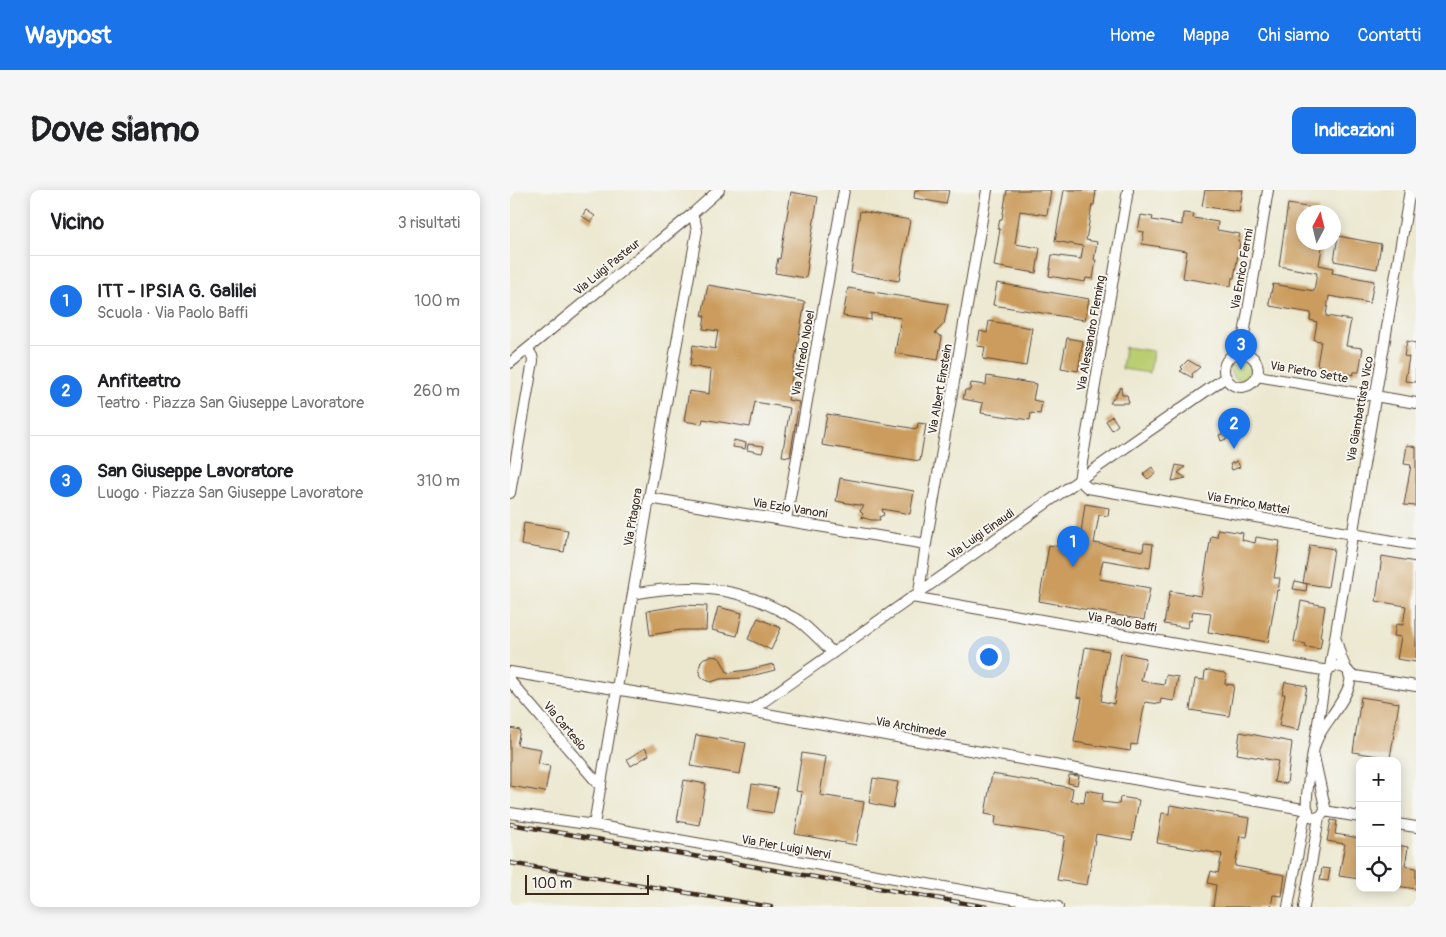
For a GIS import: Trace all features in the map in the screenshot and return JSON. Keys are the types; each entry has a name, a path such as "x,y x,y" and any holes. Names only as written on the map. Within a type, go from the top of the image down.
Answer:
{"street":[{"name":"Via Luigi Pasteur","path":"510,363 719,190"},
{"name":"Via Alfredo Nobel","path":"786,520 844,190"},
{"name":"Via Albert Einstein","path":"915,595 926,544 987,190"},
{"name":"Via Alessandro Fleming","path":"1079,480 1128,190"},
{"name":"Via Enrico Fermi","path":"1241,353 1268,190"},
{"path":"1410,190 1416,191"},
{"name":"Via Giambattista Vico","path":"1329,670 1410,190"},
{"name":"Via Pitagora","path":"594,826 649,498 697,231 695,221 691,215"},
{"path":"510,493 533,361 527,349"},
{"path":"1241,353 1251,356 1258,365 1257,376 1250,384 1239,387 1229,382 1224,372 1227,361 1235,354 1241,353"},
{"name":"Via Pietro Sette","path":"1257,376 1416,403"},
{"name":"Via Luigi Einaudi","path":"750,711 1226,377"},
{"name":"Via Enrico Mattei","path":"1079,480 1088,488 1416,545"},
{"name":"Via Ezio Vanoni","path":"649,498 926,544"},
{"path":"633,594 660,589 693,588 731,592 763,602 798,620 833,653"},
{"name":"Via Paolo Baffi","path":"915,595 1329,670"},
{"path":"1288,907 1304,819 1315,813 1324,804 1313,750 1324,726 1348,690 1348,672 1338,647 1335,632"},
{"path":"1304,907 1315,813 1307,803 1313,750 1329,670 1338,666 1348,672 1416,686"},
{"name":"Via Archimede","path":"510,672 750,711 1315,813 1356,817"},
{"name":"Via Cartesio","path":"510,681 601,787"},
{"name":"Via Pier Luigi Nervi","path":"510,813 1058,907"},
{"path":"1401,825 1416,827"}],"green space":[{"path":"1125,347 1153,351 1150,373 1122,369"},
{"path":"1241,358 1249,361 1252,369 1249,377 1241,380 1233,377 1230,369 1233,361"}],"building":[{"path":"915,190 949,190 946,204 914,198"},
{"path":"1007,190 1051,190 1047,215 1020,211 1015,244 1040,248 1036,273 994,266 1000,229 998,229 1000,219 1002,219"},
{"path":"1064,190 1096,190 1086,240 1097,242 1094,260 1096,260 1093,279 1086,278 1085,282 1049,276 1052,255 1081,259 1083,246 1055,241"},
{"path":"1205,190 1243,190 1239,212 1202,206"},
{"path":"791,192 818,197 806,278 775,273 778,258 780,259"},
{"path":"1288,204 1296,205 1296,250 1322,250 1319,265 1333,268 1332,273 1374,281 1370,303 1329,296 1326,316 1351,320 1346,346 1363,348 1359,372 1354,372 1353,375 1321,370 1322,366 1317,365 1321,341 1314,340 1317,322 1310,320 1311,313 1270,306 1273,284 1314,291 1317,273 1279,266"},
{"path":"586,210 595,216 591,222 582,216"},
{"path":"860,211 910,220 899,281 851,273"},
{"path":"1183,213 1194,214 1193,218 1218,222 1217,230 1240,234 1234,278 1232,278 1231,286 1183,278 1187,251 1142,244 1144,232 1138,231 1141,215 1153,217 1152,220 1182,225"},
{"path":"1341,237 1381,244 1377,269 1334,261 1336,250 1341,250"},
{"path":"997,283 1089,299 1085,320 993,305"},
{"path":"708,285 805,302 788,400 799,402 790,457 782,456 790,408 755,402 750,427 703,419 702,424 684,421 689,391 709,394 711,370 690,366 693,345 715,349 718,331 703,329 705,316 702,316"},
{"path":"848,288 948,304 944,324 935,333 942,337 938,360 895,353 901,318 871,313 871,320 843,316"},
{"path":"989,321 1032,328 1026,366 983,359 985,347 977,346 980,331 987,333"},
{"path":"1067,338 1083,341 1078,371 1061,368"},
{"path":"1407,341 1416,343 1416,382 1405,381 1409,357 1404,356"},
{"path":"1188,360 1200,367 1192,374 1193,378 1180,371 1183,369 1181,367"},
{"path":"987,376 1036,384 1033,400 1042,402 1040,414 1031,413 1030,420 981,413 983,403 963,399 965,390 970,390 971,383 986,385"},
{"path":"1121,387 1122,395 1127,395 1129,403 1110,403"},
{"path":"827,414 917,429 918,423 926,424 920,461 822,445"},
{"path":"1112,416 1118,425 1112,430 1106,421"},
{"path":"1227,432 1229,438 1221,441 1219,435"},
{"path":"734,440 746,443 745,449 733,447"},
{"path":"748,444 764,446 762,453 747,450"},
{"path":"1407,445 1416,447 1416,506 1404,505 1411,465 1404,464"},
{"path":"1237,461 1240,467 1232,470 1230,464"},
{"path":"1176,465 1185,467 1178,473 1186,478 1172,481"},
{"path":"1152,467 1156,473 1148,479 1143,474"},
{"path":"840,478 914,491 910,514 882,509 884,515 879,517 880,520 861,517 863,514 860,511 864,506 836,501"},
{"path":"1085,504 1109,508 1108,516 1099,515 1094,543 1143,551 1144,543 1153,544 1150,568 1103,560 1099,579 1150,588 1144,620 1039,601 1049,545 1068,548 1070,538 1080,540"},
{"path":"524,523 568,530 564,552 521,545"},
{"path":"1218,529 1243,533 1242,540 1255,543 1256,537 1280,541 1274,578 1280,578 1268,642 1208,632 1211,613 1193,611 1188,628 1164,624 1170,591 1201,596 1211,536 1217,537"},
{"path":"1310,545 1334,549 1328,587 1303,583"},
{"path":"1382,556 1416,562 1416,662 1397,659 1401,637 1394,636 1396,624 1403,625 1406,606 1376,601"},
{"path":"1295,581 1307,584 1306,591 1293,589"},
{"path":"1301,601 1325,606 1320,649 1305,647 1306,644 1294,642"},
{"path":"683,605 707,606 706,630 681,630 650,635 647,611"},
{"path":"718,607 742,613 737,636 712,630"},
{"path":"758,618 781,628 771,650 748,639"},
{"path":"1085,647 1109,651 1101,701 1114,704 1121,653 1146,658 1141,681 1164,685 1166,675 1178,677 1174,701 1161,699 1160,704 1145,702 1137,745 1131,744 1130,751 1074,742 1082,698 1077,697"},
{"path":"711,656 718,657 727,672 731,674 732,672 773,664 775,670 743,678 720,679 711,682 701,676 699,669 701,661"},
{"path":"1205,671 1224,673 1226,675 1225,684 1234,685 1229,716 1190,710 1195,679 1204,680"},
{"path":"1285,682 1307,686 1299,730 1279,726 1285,694 1282,694"},
{"path":"1361,697 1399,703 1390,757 1353,752"},
{"path":"510,728 520,730 517,745 541,749 538,764 550,766 545,792 510,786"},
{"path":"1240,732 1292,742 1287,784 1274,782 1278,761 1237,754"},
{"path":"696,735 746,743 740,774 690,766"},
{"path":"645,748 649,755 631,766 627,759"},
{"path":"802,753 826,757 820,795 864,802 856,845 795,834 802,792 796,791"},
{"path":"992,774 1073,788 1071,801 1084,803 1086,790 1103,793 1102,802 1119,804 1120,797 1139,800 1132,840 1096,834 1087,885 1057,880 1065,836 995,825 996,816 985,814"},
{"path":"1069,775 1079,776 1077,785 1068,783"},
{"path":"873,778 898,782 893,808 869,803"},
{"path":"684,780 706,784 699,825 677,821"},
{"path":"752,784 778,788 773,813 748,809"},
{"path":"1170,805 1250,818 1247,837 1240,836 1235,866 1285,875 1282,896 1273,895 1271,907 1213,907 1216,885 1208,883 1211,871 1218,873 1222,854 1157,843 1162,813 1169,814"},
{"path":"1331,820 1337,821 1335,834 1356,837 1356,878 1339,876 1345,844 1327,841"},
{"path":"1401,846 1408,847 1405,866 1416,868 1416,889 1401,887"},
{"path":"1322,868 1330,869 1328,881 1320,880"}],"railway":[{"path":"510,824 987,907"},
{"path":"510,863 771,907"}],"place":[{"name":"San Giuseppe Lavoratore","path":"1241,370"},
{"name":"Anfiteatro","path":"1234,449"},
{"name":"ITT - IPSIA G. Galilei","path":"1073,567"}]}
